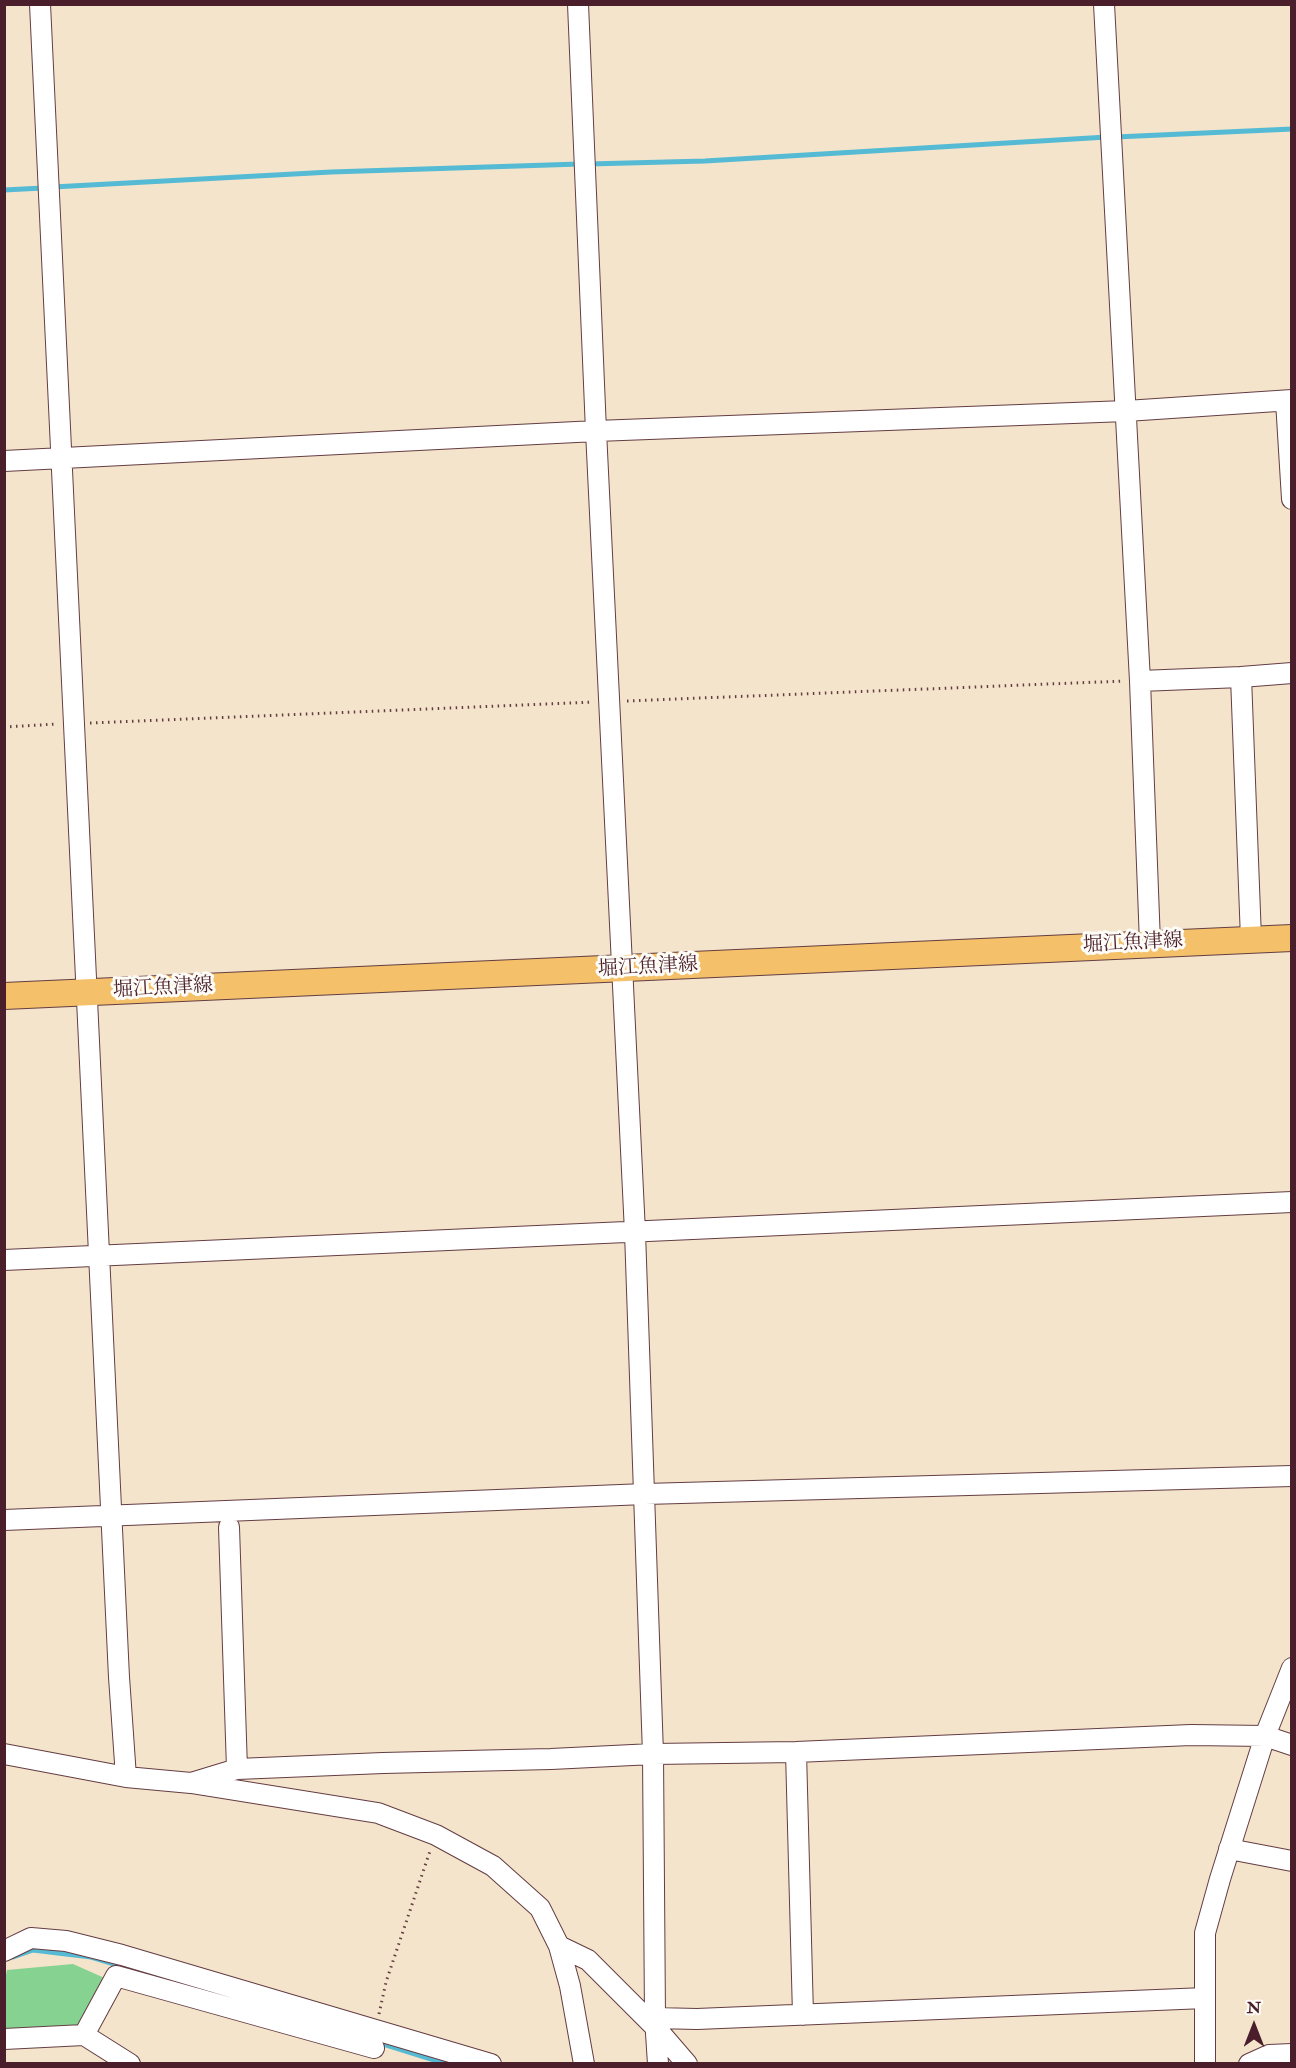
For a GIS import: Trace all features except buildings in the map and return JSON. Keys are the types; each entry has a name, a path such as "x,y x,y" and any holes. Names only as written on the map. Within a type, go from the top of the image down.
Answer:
{"main road":[{"name":"堀江魚津線","path":"4,996 1292,938"}],"street":[{"path":"40,4 119,1677 126,1777"},
{"path":"578,4 645,1494 653,1754 658,2064"},
{"path":"1104,4 1140,681 1150,944"},
{"path":"4,461 596,430 1126,411 1289,401 1292,499"},
{"path":"1140,681 1292,673"},
{"path":"1241,677 1251,939"},
{"path":"4,1260 1292,1202"},
{"path":"4,1520 645,1494 1292,1476"},
{"path":"230,1527 237,1769"},
{"path":"1205,2064 1205,1933 1265,1736 1292,1668"},
{"path":"191,1783 237,1769 383,1763 653,1754 796,1752 1168,1736 1265,1736 1292,1745"},
{"path":"796,1752 803,2016"},
{"path":"4,1754 126,1777 191,1783 378,1813 436,1835 493,1866 540,1908 559,1946 570,1986 584,2064"},
{"path":"1229,1849 1292,1861"},
{"path":"4,1951 32,1938 66,1941 122,1955 375,2039"},
{"path":"559,1946 588,1960 656,2023 687,2064"},
{"path":"84,2035 116,1976 375,2039 491,2064"},
{"path":"656,2023 697,2019 1205,1998"},
{"path":"4,2039 84,2035 130,2064"},
{"path":"1249,2064 1269,2055 1292,2054"}],"path":[{"path":"4,727 1140,681"},
{"path":"375,2039 386,1982 436,1835"}],"green space":[{"path":"73,1964 109,1980 76,2029 5,2033 4,1986 7,1970"}],"waterway":[{"path":"1116,137 1292,129"},
{"path":"589,164 705,161 1107,137"},
{"path":"53,187 331,172 580,164"},
{"path":"4,190 43,188"},
{"path":"13,1957 33,1950 91,1957 181,1984"},
{"path":"377,2042 447,2064"}]}
